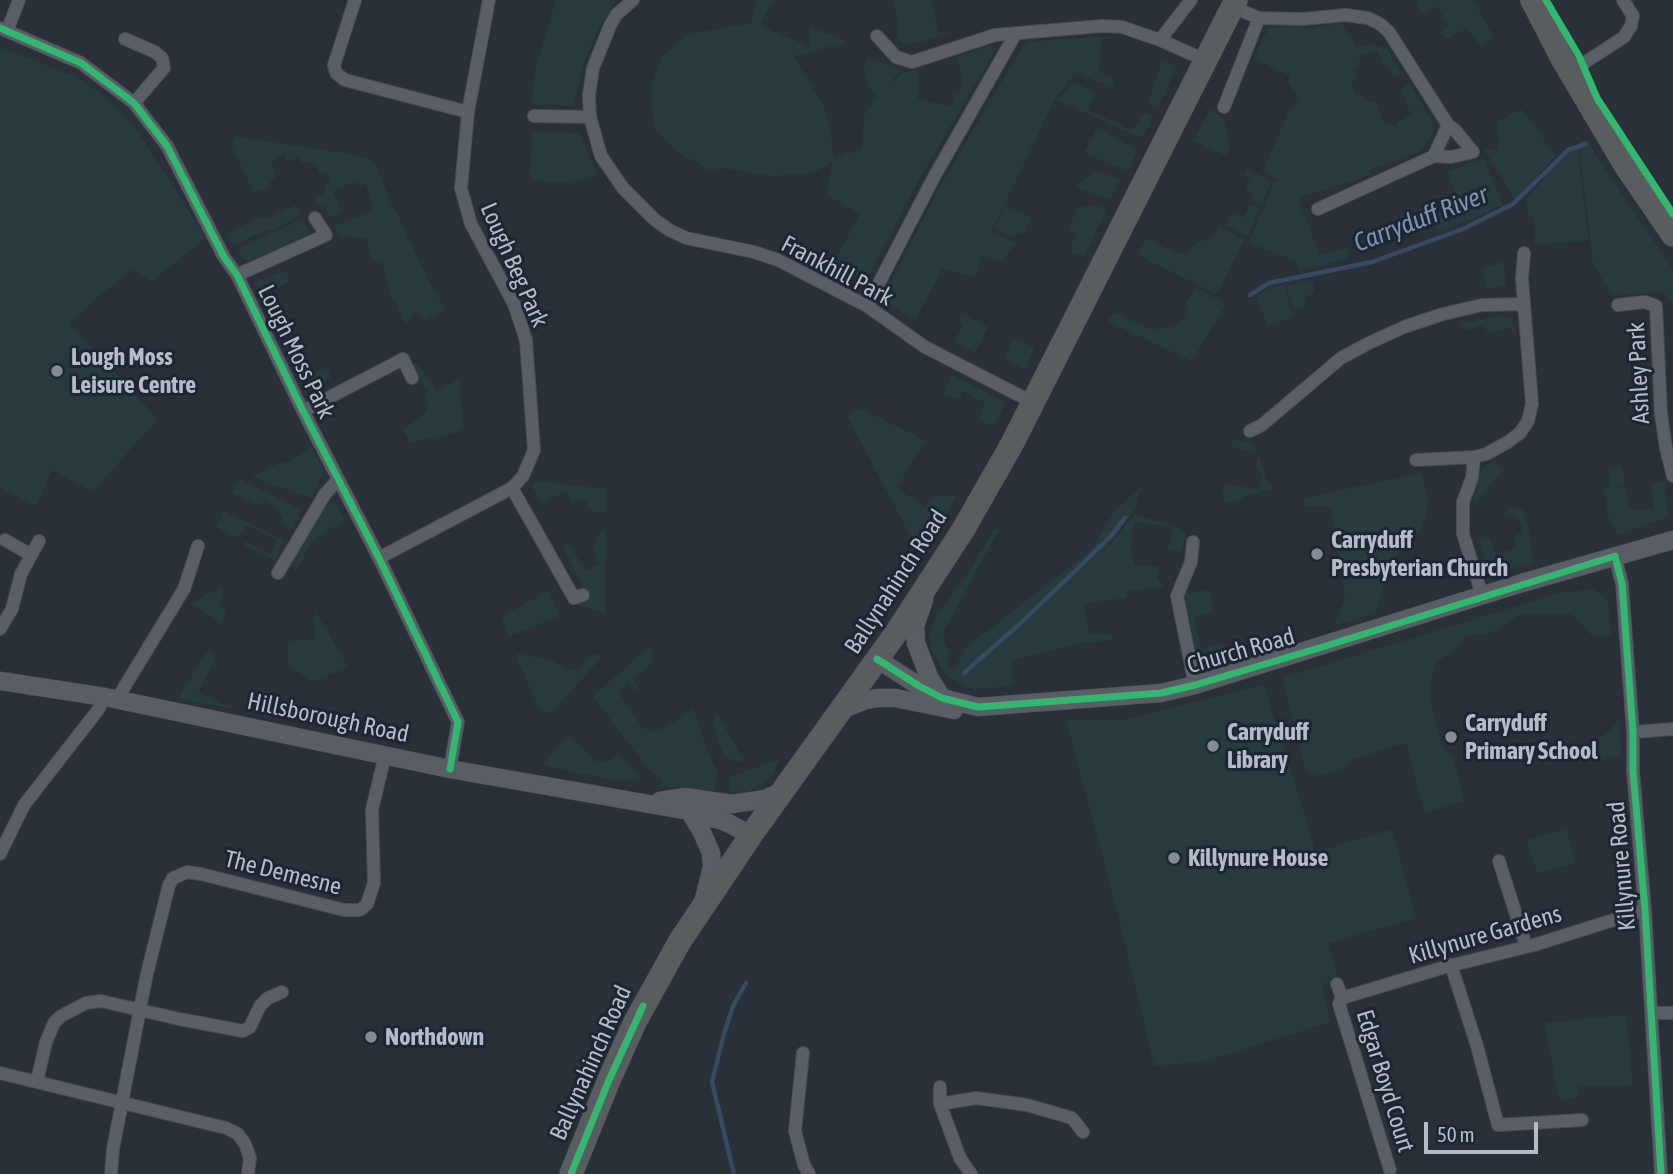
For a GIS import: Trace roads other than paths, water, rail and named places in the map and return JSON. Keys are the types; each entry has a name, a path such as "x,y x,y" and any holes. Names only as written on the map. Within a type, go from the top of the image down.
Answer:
{"highway":[{"path":"1532,0 1570,72 1625,165 1673,235"},
{"name":"Ballynahinch Road","path":"571,1174 609,1080 651,989 703,905 751,835 930,584 1003,460 1234,3"}],"main road":[{"name":"Church Road","path":"877,659 942,698 978,707 1129,697 1195,685 1673,540"},
{"path":"930,584 915,626 916,643 929,677 942,698"},
{"name":"Hillsborough Road","path":"0,681 111,698 450,769 689,811 726,822 751,835"},
{"path":"841,710 878,698 953,711 978,707"},
{"name":"Hillsborough Road","path":"646,803 685,797 732,804 765,799 785,790"},
{"path":"689,811 711,853 712,867 703,905"}],"street":[{"path":"4,29 19,0"},
{"path":"355,0 334,65 336,73 345,80 468,112"},
{"name":"Lough Beg Park","path":"489,0 468,112 461,188 464,205 514,304 526,340 534,450 523,476 512,488"},
{"name":"Frankhill Park","path":"634,0 617,15 601,44 591,80 590,117 601,156 623,188 669,230 687,238 754,252 778,260 867,306 925,347 1032,402"},
{"path":"1160,40 1191,0"},
{"path":"1570,72 1624,37 1632,26 1633,16 1623,0"},
{"path":"1234,3 1259,18 1302,19 1346,15 1380,24 1389,32 1448,125 1473,152 1451,158 1434,156 1318,209"},
{"path":"1224,107 1259,18"},
{"path":"877,36 896,57 912,62 985,38 1102,26 1122,27 1205,60"},
{"name":"Lough Moss Park","path":"4,29 81,63 134,103 167,146 224,257 237,275 458,722 450,769"},
{"path":"867,306 942,164 1016,33"},
{"path":"125,39 155,52 162,58 164,68 134,103"},
{"path":"534,116 590,117"},
{"path":"1434,156 1448,125"},
{"path":"237,275 326,235 314,218"},
{"path":"1416,460 1486,454 1520,433 1528,421 1532,404 1523,304 1524,253"},
{"name":"Ashley Park","path":"1618,304 1644,302 1656,306 1661,414 1673,476"},
{"path":"1250,431 1260,426 1341,358 1372,341 1443,314 1482,305 1523,304"},
{"path":"303,411 403,359 412,378"},
{"path":"1474,457 1462,521 1466,545 1482,596"},
{"path":"278,573 325,494 334,484 340,482"},
{"path":"379,558 512,488 573,599"},
{"path":"5,540 31,555"},
{"path":"0,629 12,609 21,574 39,541"},
{"path":"1193,542 1191,562 1177,596 1195,685"},
{"path":"1,851 24,804 98,710 111,698 184,589 198,546"},
{"name":"Killynure Road","path":"1615,556 1622,584 1661,1174"},
{"path":"1633,733 1673,729"},
{"name":"The Demesne","path":"111,1174 122,1102 169,885 178,874 187,872 353,912 360,910 367,904 374,883 372,810 385,755"},
{"path":"1499,861 1526,946"},
{"name":"Killynure Gardens","path":"1340,1001 1451,965 1526,946 1645,910"},
{"path":"1451,965 1477,1046 1498,1125 1582,1120"},
{"name":"Edgar Boyd Court","path":"1337,984 1390,1170"},
{"path":"37,1081 48,1036 61,1016 86,1003 102,1001 243,1031 250,1027 260,1006 268,998 282,992"},
{"path":"1652,1013 1673,1013"},
{"path":"803,1053 795,1131 809,1174"},
{"path":"0,1073 203,1122 238,1134 250,1158 248,1174"},
{"path":"940,1087 940,1104 960,1158 971,1174"},
{"path":"940,1104 976,1098 1027,1105 1072,1118 1083,1132"}],"waterway":[{"name":"Carryduff River","path":"1250,295 1269,283 1372,262 1463,229 1513,204 1568,150 1586,144"},
{"name":"Carryduff River","path":"964,673 1024,620 1110,537 1125,518"},
{"name":"Carryduff River","path":"734,1174 712,1082 733,1006 746,983"}],"place":[{"name":"Lough Moss Leisure Centre","path":"57,371"},
{"name":"Carryduff Presbyterian Church","path":"1317,554"},
{"name":"Carryduff Primary School","path":"1451,737"},
{"name":"Carryduff Library","path":"1213,746"},
{"name":"Killynure House","path":"1174,858"},
{"name":"Northdown","path":"371,1037"}]}
